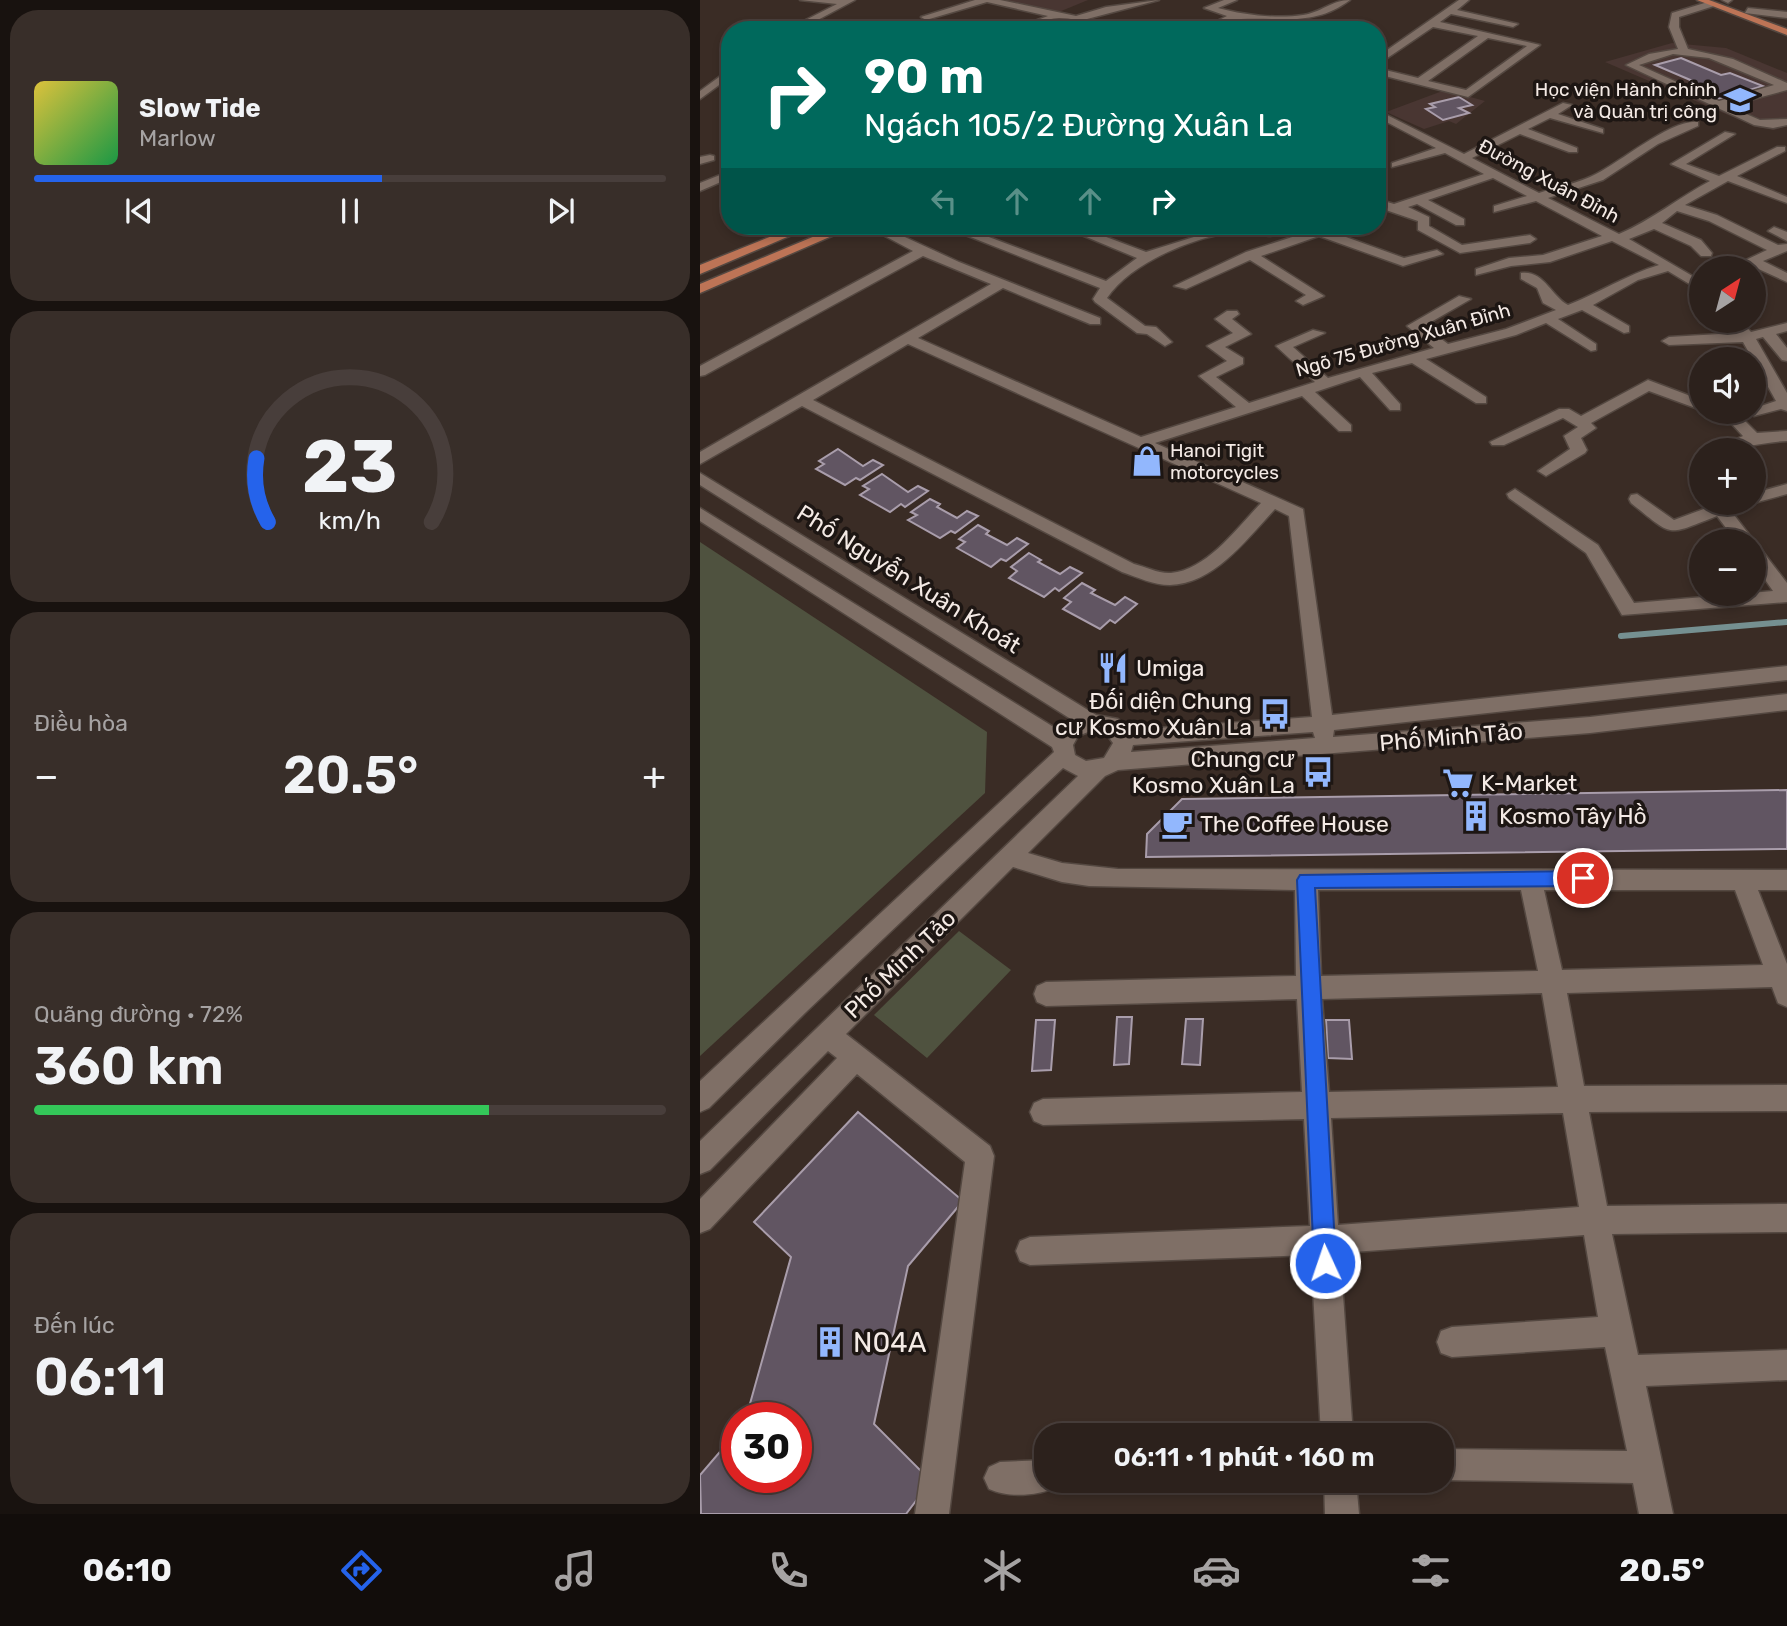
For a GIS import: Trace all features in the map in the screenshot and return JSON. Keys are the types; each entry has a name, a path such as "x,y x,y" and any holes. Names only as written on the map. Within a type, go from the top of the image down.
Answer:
{"main road":[{"path":"1717,1 1745,11 1787,32"},
{"path":"1717,1 1745,11"},
{"path":"700,270 785,235"},
{"path":"700,289 828,235"}],"street":[{"path":"804,0 850,0"},
{"path":"809,21 850,0"},
{"path":"926,17 986,0 1087,21"},
{"path":"1078,19 1101,8 1125,9 1155,0"},
{"path":"1233,0 1209,8 1234,21 1305,18 1346,0"},
{"path":"1386,55 1465,0"},
{"path":"1683,48 1675,27 1675,15 1717,1"},
{"path":"975,13 999,3"},
{"path":"1745,11 1767,3"},
{"path":"1449,11 1513,24"},
{"path":"1745,11 1787,15"},
{"path":"1042,21 1059,15"},
{"path":"1386,73 1468,94 1535,45 1430,23"},
{"path":"1420,82 1486,35"},
{"path":"1785,86 1707,52 1683,48 1631,65 1766,125 1787,122"},
{"path":"700,96 721,84"},
{"path":"1719,106 1785,86"},
{"path":"1464,158 1567,105"},
{"path":"1549,114 1600,131"},
{"name":"Đường Xuân Đỉnh","path":"1386,117 1689,277"},
{"path":"1498,209 1599,178 1654,142 1694,124"},
{"path":"1386,129 1402,125"},
{"path":"1520,130 1573,150"},
{"path":"1729,134 1677,164 1785,200"},
{"path":"1396,165 1446,149"},
{"path":"1481,272 1509,262 1545,258 1654,224 1675,206 1781,149"},
{"path":"1386,210 1495,174"},
{"path":"700,187 721,178"},
{"path":"1418,200 1460,222"},
{"path":"1386,206 1407,211 1424,220 1422,226 1460,248 1530,239"},
{"path":"1675,206 1713,218 1782,248"},
{"path":"1654,224 1696,243 1706,253"},
{"path":"1774,230 1787,237"},
{"path":"889,235 920,252 1004,282 1095,321"},
{"path":"971,235 1104,292 1142,330 1151,330 1165,342"},
{"path":"1090,235 1147,257"},
{"path":"1071,311 1104,292 1147,257 1214,235"},
{"path":"1278,235 1286,245"},
{"path":"1181,286 1251,254 1311,235"},
{"path":"1327,235 1403,262 1437,254"},
{"path":"1764,256 1782,248"},
{"path":"700,372 920,252"},
{"path":"1251,254 1317,296 1303,301"},
{"name":"Ngõ 75 Đường Xuân Đỉnh","path":"1143,442 1325,383 1511,332 1582,304 1633,277 1670,266"},
{"path":"1766,268 1787,278"},
{"path":"1526,276 1543,286 1548,300 1567,310"},
{"path":"1300,285 1318,278"},
{"path":"700,459 1004,282"},
{"path":"1446,349 1414,326 1464,299"},
{"path":"1582,304 1624,329"},
{"path":"1232,314 1222,319 1244,334 1214,346 1238,361 1206,376 1245,407"},
{"path":"1547,318 1591,346"},
{"path":"1669,341 1748,337 1787,327"},
{"path":"1318,332 1283,346 1325,383"},
{"path":"1744,333 1780,377 1786,405 1766,409"},
{"path":"1768,334 1787,357"},
{"path":"906,338 1274,500 1297,513 1326,748"},
{"path":"1414,358 1481,400"},
{"path":"1363,372 1395,407"},
{"path":"1581,422 1648,386 1689,401"},
{"path":"1304,390 1345,428"},
{"path":"800,400 1128,568 1153,576 1173,579 1217,557 1274,500"},
{"path":"1498,442 1564,412 1581,422 1588,428 1572,436 1579,450 1546,471"},
{"path":"1737,424 1753,438 1787,436"},
{"name":"Phố Nguyễn Xuân Khoát","path":"700,478 1092,722"},
{"path":"1766,495 1787,489"},
{"path":"1515,494 1592,549 1629,610 1787,596"},
{"path":"1637,499 1672,527 1702,515"},
{"path":"700,513 1064,749 1074,765 1107,765 1121,755 1124,738 1114,726 1092,722 1071,730 1064,749"},
{"path":"1725,515 1736,529"},
{"path":"1766,568 1787,596"},
{"name":"Phố Minh Tảo","path":"1124,738 1321,724 1787,673"},
{"name":"Phố Minh Tảo","path":"700,1160 1107,765 1590,725 1787,702"},
{"name":"Phố Minh Tảo","path":"700,1099 1064,749"},
{"path":"1011,856 1034,868 1086,876 1306,880 1787,880"},
{"path":"1530,878 1552,979 1615,1331 1627,1371 1656,1514"},
{"path":"1046,994 1552,979 1784,985 1742,879"},
{"path":"1306,880 1309,988 1336,1423"},
{"path":"828,1035 980,1156 932,1514"},
{"path":"700,1219 856,1057"},
{"path":"1043,1112 1318,1107 1573,1098 1787,1098"},
{"path":"1030,1251 1324,1240 1595,1220 1787,1217"},
{"path":"1452,1342 1615,1331"},
{"path":"1627,1371 1787,1365"},
{"path":"1454,1465 1647,1467"},
{"path":"1000,1478 1034,1477"},
{"path":"1341,1493 1342,1514"}],"shaded area":[{"path":"1000,0 1088,0 1054,14"},
{"name":"Học viện Hành chính và Quản trị công","path":"1672,43 1726,48 1787,73 1787,126 1774,130 1756,127 1605,62"},
{"path":"1445,90 1485,101 1456,124 1449,121 1424,129 1386,112"}],"green space":[{"path":"700,542 987,732 985,793 700,1056"},
{"path":"959,931 1011,970 927,1058 874,1015"}],"building":[{"path":"1681,58 1721,75 1730,73 1763,86 1719,99 1686,85 1695,82 1655,65"},
{"path":"1459,97 1472,105 1459,108 1469,113 1443,120 1426,109 1435,107 1430,104"},
{"path":"838,449 863,466 873,460 883,465 860,480 856,478 845,485 816,469 824,464 819,461"},
{"path":"882,474 908,492 918,486 928,491 905,507 901,504 890,512 860,495 869,489 863,486"},
{"path":"930,499 940,504 937,507 957,518 967,511 978,516 955,533 951,531 940,538 908,520 917,515 911,512"},
{"path":"978,525 989,531 986,534 1007,545 1017,538 1028,544 1006,561 1001,559 991,567 957,548 965,542 959,539"},
{"path":"1029,553 1041,560 1038,562 1060,574 1070,567 1082,573 1059,591 1055,588 1044,597 1009,578 1017,571 1011,567"},
{"path":"1082,583 1095,590 1091,593 1115,605 1125,597 1137,604 1115,623 1110,620 1100,629 1063,609 1071,602 1064,598"},
{"name":"Kosmo Tây Hồ","path":"1787,790 1787,849 1146,857 1147,834 1182,799"},
{"path":"1117,1017 1132,1017 1129,1064 1114,1065"},
{"path":"1186,1019 1203,1019 1200,1065 1182,1064"},
{"path":"1036,1020 1055,1020 1051,1070 1032,1071"},
{"path":"1326,1020 1349,1020 1352,1059 1328,1058"},
{"name":"N04A","path":"858,1112 963,1201 908,1266 874,1424 931,1481 906,1514 701,1514 700,1475 721,1451 721,1493 812,1493 812,1402 750,1402 791,1257 754,1222"}],"waterway":[{"path":"1621,636 1787,622"}],"place":[{"name":"Học viện Hành chính và Quản trị công","path":"1740,100"},
{"name":"Hanoi Tigit motorcycles","path":"1147,461"},
{"name":"Umiga","path":"1113,668"},
{"name":"Đối diện Chung cư Kosmo Xuân La","path":"1275,714"},
{"name":"Chung cư Kosmo Xuân La","path":"1318,772"},
{"name":"K-Market","path":"1458,783"},
{"name":"Kosmo Tây Hồ","path":"1476,816"},
{"name":"The Coffee House","path":"1177,824"},
{"name":"N04A","path":"830,1342"}],"route":[{"path":"1325,1263 1309,988 1306,880 1583,878"}]}
